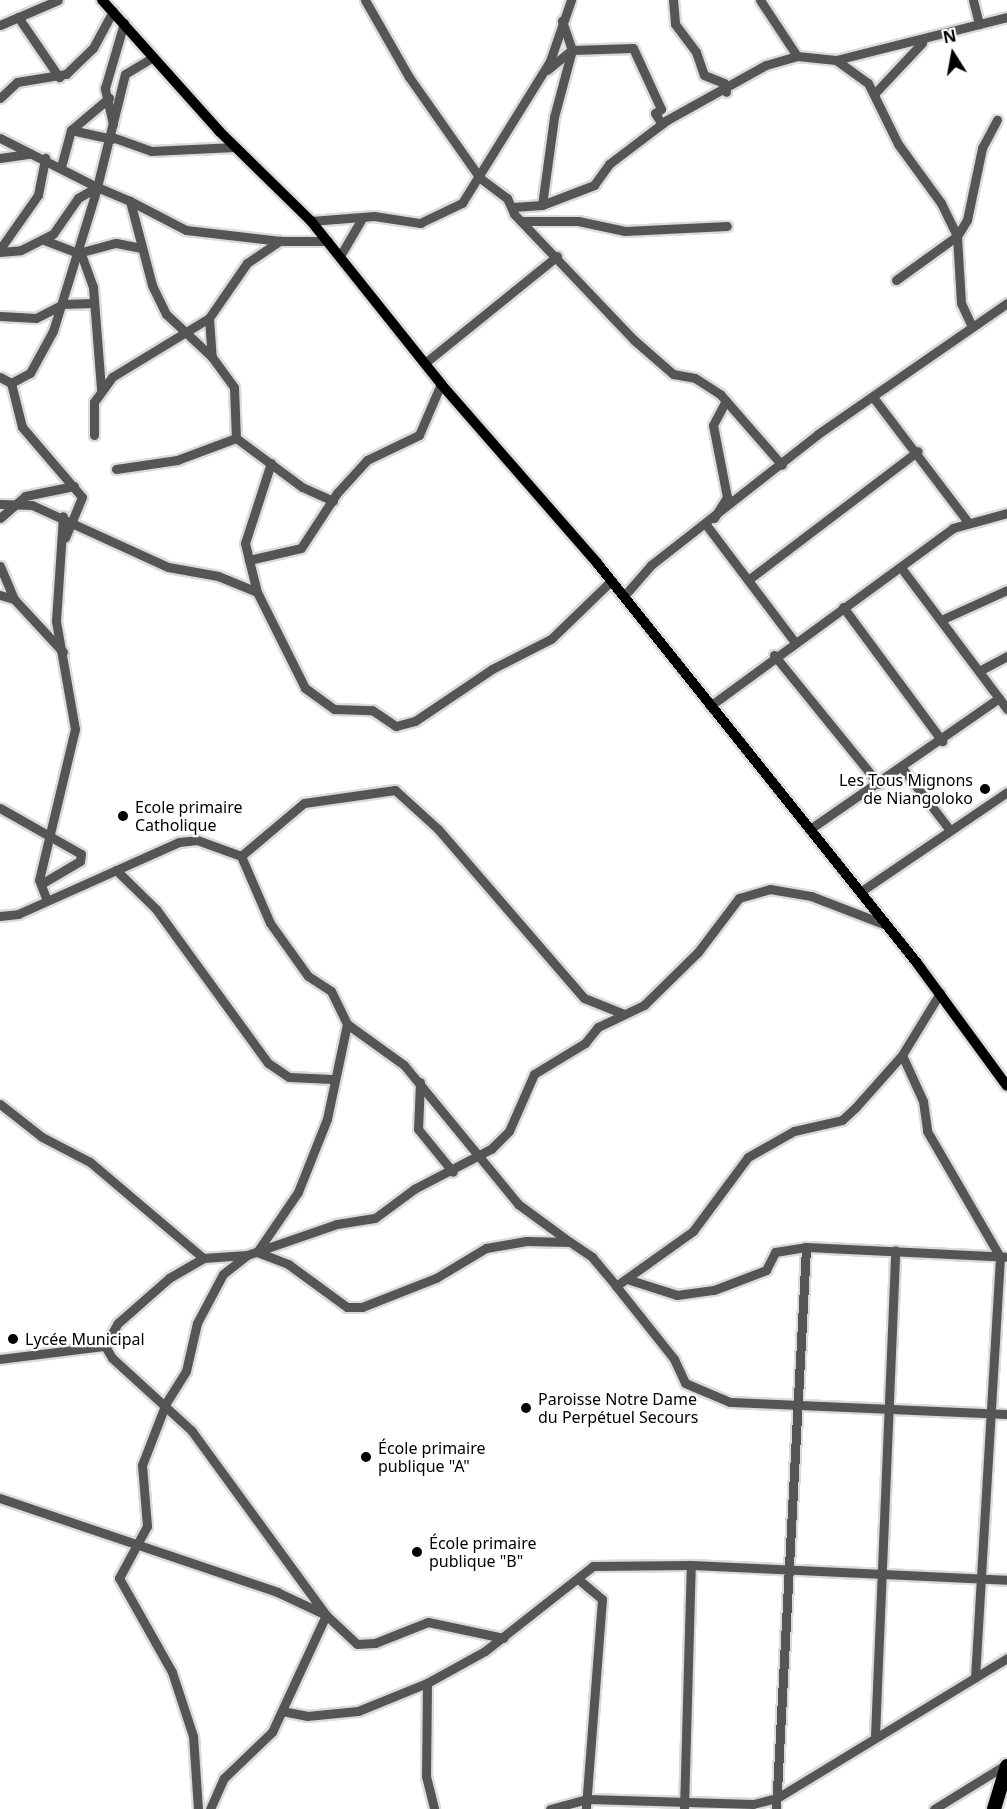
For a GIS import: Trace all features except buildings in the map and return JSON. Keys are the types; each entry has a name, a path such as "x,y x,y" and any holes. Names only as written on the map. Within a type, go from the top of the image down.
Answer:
{"highway":[{"path":"994,1809 1004,1787 1007,1765"}],"main road":[{"path":"109,4 153,57 235,147 311,221 441,384 611,580 940,993 1007,1086"}],"street":[{"path":"0,25 58,0"},
{"path":"365,0 409,77 480,178 513,207 521,221 659,363 673,374 696,378 726,401 782,465"},
{"path":"311,221 361,220 374,216 430,221 462,203 480,178 543,72 571,0"},
{"path":"673,0 675,24 696,52 704,75 724,83 726,92"},
{"path":"760,0 797,56"},
{"path":"974,0 979,24"},
{"path":"0,98 17,82 58,77 93,48 109,4"},
{"path":"18,17 58,77"},
{"path":"513,207 542,205 594,185 609,164 662,124 726,92 766,65 797,56 836,60 884,44 922,43 1007,17"},
{"path":"542,205 554,117 572,50 562,21"},
{"path":"114,127 106,98 107,73 124,23"},
{"path":"874,93 922,43"},
{"path":"543,72 572,50 633,48 661,110 655,113 662,124"},
{"path":"11,383 30,373 63,304 80,254 112,138 125,74 153,57"},
{"path":"836,60 874,93 898,144 957,236 961,303 972,327"},
{"path":"61,167 70,130 106,98 119,98"},
{"path":"896,280 957,236 971,212 982,148 997,120"},
{"path":"70,130 112,138 151,151 235,147"},
{"path":"0,138 45,158 97,189 130,201 186,230 280,242 328,241"},
{"path":"0,158 33,154"},
{"path":"0,251 38,195 45,158"},
{"path":"44,240 78,198 97,189"},
{"path":"130,201 142,248 166,314 212,357 234,387 236,438"},
{"path":"340,256 361,220"},
{"path":"521,221 578,221 625,231 727,226"},
{"path":"0,251 44,240 80,254 116,243 142,248"},
{"path":"101,389 112,376 186,335 209,318 233,278 280,242"},
{"path":"80,254 93,303 101,389 90,425 94,435"},
{"path":"425,363 557,256"},
{"path":"0,316 36,318 63,304 93,303"},
{"path":"624,596 651,565 709,524 782,465 873,397 1007,303"},
{"path":"209,318 212,357"},
{"path":"0,377 11,383 22,427 82,497 76,521 65,538"},
{"path":"249,560 301,548 333,501 368,460 419,435 441,384"},
{"path":"873,397 918,451 968,522"},
{"path":"709,524 727,497 713,425 726,401"},
{"path":"236,438 302,487 333,501"},
{"path":"116,469 177,460 236,438"},
{"path":"748,580 918,451"},
{"path":"271,463 247,535 249,560 257,592 304,688 320,703 334,710 372,710 391,724 405,726 492,669 551,639 611,580"},
{"path":"0,504 18,502 74,486"},
{"path":"18,502 76,521 168,567 218,576 257,592"},
{"path":"0,518 18,502"},
{"path":"710,706 774,655 968,522 1007,513"},
{"path":"46,898 41,884 50,834 75,729 56,621 65,538 63,516"},
{"path":"709,524 794,641"},
{"path":"0,566 14,599 63,652"},
{"path":"902,569 1007,710"},
{"path":"941,620 1007,590"},
{"path":"0,595 14,599"},
{"path":"843,607 942,741"},
{"path":"774,655 879,784"},
{"path":"979,670 1007,656"},
{"path":"810,830 903,769 999,698"},
{"path":"903,769 949,829"},
{"path":"241,856 304,803 395,790 407,796 518,916 540,950 555,959 584,998 624,1014"},
{"path":"860,892 949,829 1007,792"},
{"path":"0,808 50,834 82,859 41,884"},
{"path":"0,916 18,914 46,898 188,841 241,856"},
{"path":"241,856 270,923 308,976 330,991 347,1024 420,1082 518,1204 592,1257 674,1359 685,1383 730,1402 1007,1414"},
{"path":"116,870 156,909 268,1064 289,1077 332,1079"},
{"path":"0,1359 51,1357 105,1346 118,1323 169,1278 203,1258 252,1254 337,1224 375,1218 414,1188 453,1172 479,1155 508,1131 534,1074 624,1014 645,1005 678,975 739,898 770,889 811,896 886,925"},
{"path":"616,1286 630,1280 693,1231 748,1157 794,1131 842,1120 902,1055 940,993"},
{"path":"198,1809 193,1736 172,1672 119,1578 147,1526 142,1465 166,1403 186,1371 198,1323 223,1274 252,1254 298,1192 327,1119 332,1079 347,1024"},
{"path":"902,1055 923,1101 927,1131 1003,1257 988,1413 975,1677"},
{"path":"420,1082 418,1129 453,1172"},
{"path":"0,1104 42,1137 90,1162 203,1258"},
{"path":"252,1254 288,1264 347,1306 362,1307 436,1278 486,1248 526,1241 570,1242"},
{"path":"630,1280 677,1295 714,1290 766,1270 775,1252 806,1247 1003,1257"},
{"path":"776,1809 806,1247"},
{"path":"875,1735 895,1250"},
{"path":"105,1346 166,1403 327,1615 357,1644 375,1643 428,1622 503,1638"},
{"path":"0,1498 277,1592 327,1615"},
{"path":"282,1711 307,1716 358,1711 427,1683 503,1638 592,1566 691,1565 1007,1580"},
{"path":"685,1806 691,1565"},
{"path":"578,1579 602,1599 586,1809"},
{"path":"210,1809 224,1778 272,1732 327,1615"},
{"path":"550,1809 588,1799 685,1806 753,1804 777,1798 875,1735 1007,1658"},
{"path":"427,1683 426,1776 434,1809"},
{"path":"934,1809 1007,1765"}],"place":[{"name":"Les Tous Mignons de Niangoloko","path":"985,789"},
{"name":"Ecole primaire Catholique","path":"123,816"},
{"name":"Lycée Municipal","path":"13,1339"},
{"name":"Paroisse Notre Dame du Perpétuel Secours","path":"526,1408"},
{"name":"École primaire publique \"A\"","path":"366,1457"},
{"name":"École primaire publique \"B\"","path":"417,1552"}]}
